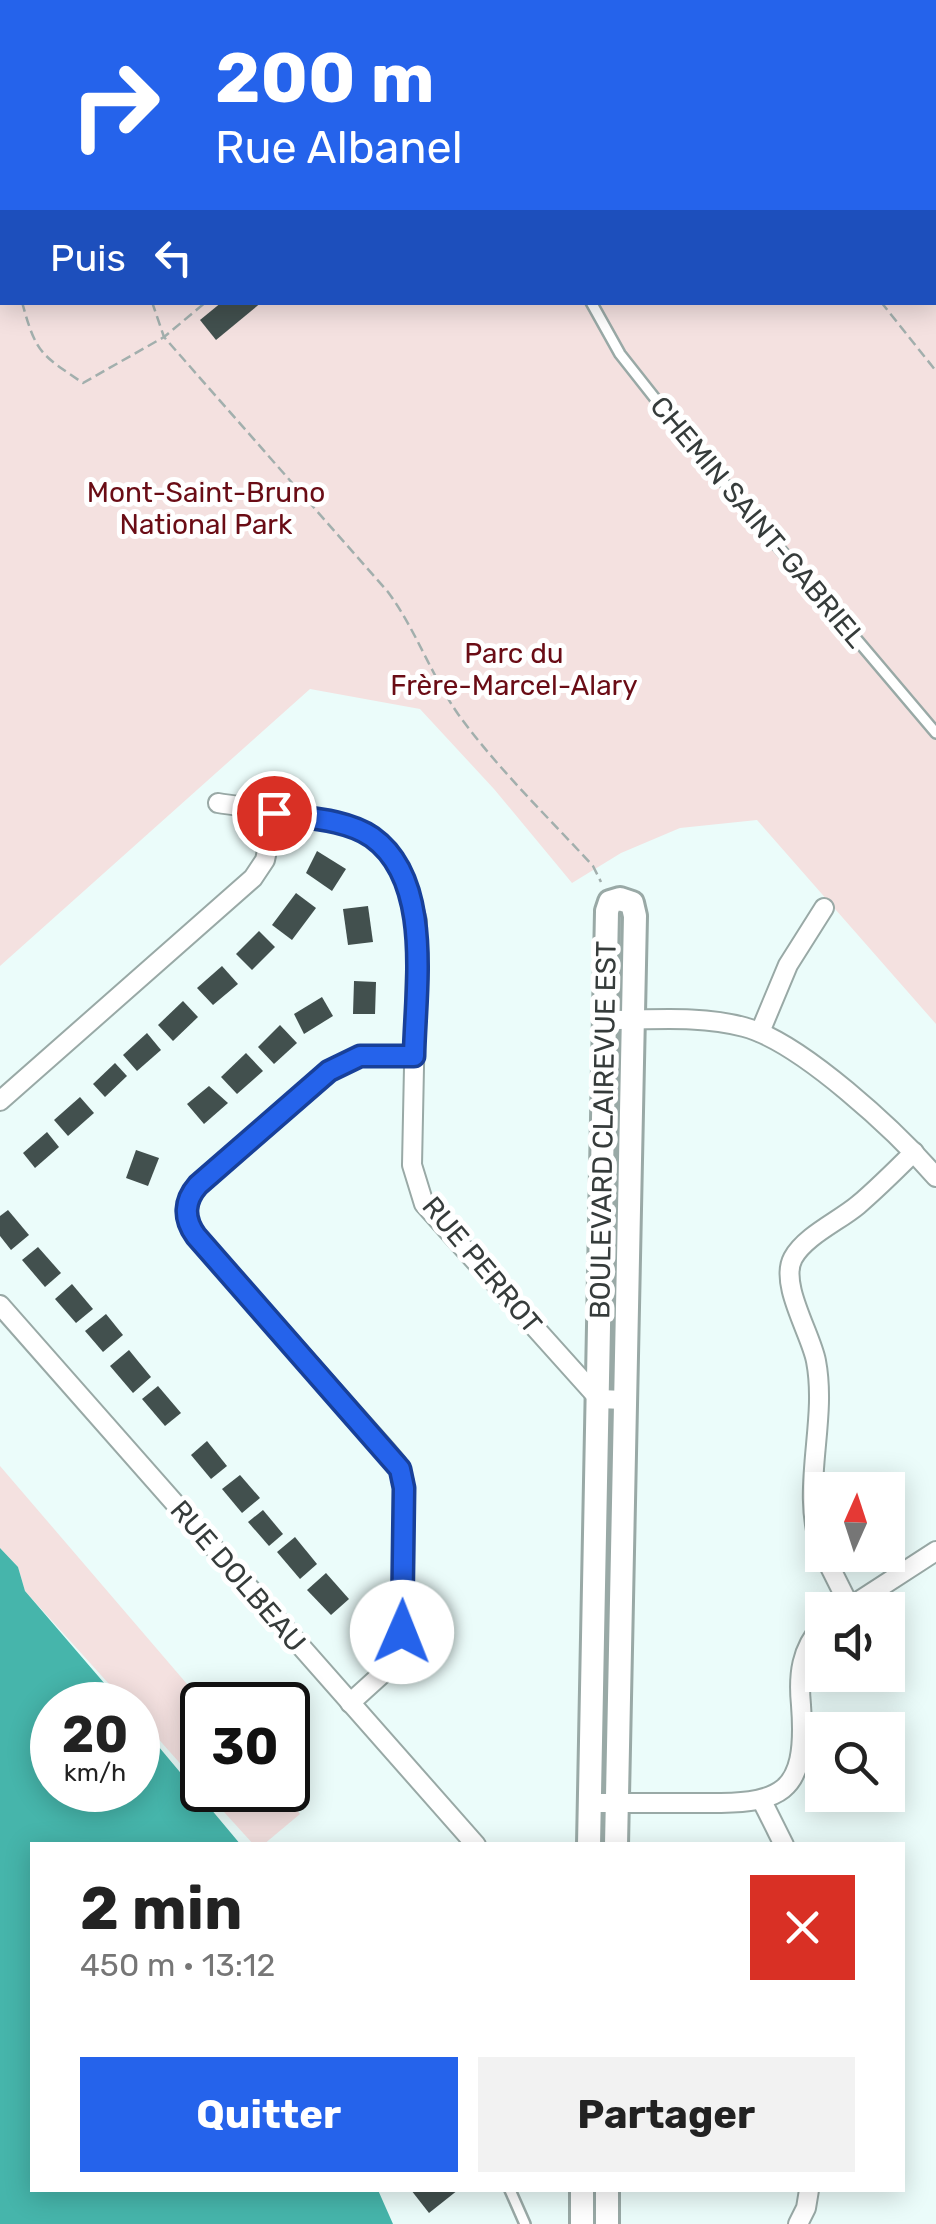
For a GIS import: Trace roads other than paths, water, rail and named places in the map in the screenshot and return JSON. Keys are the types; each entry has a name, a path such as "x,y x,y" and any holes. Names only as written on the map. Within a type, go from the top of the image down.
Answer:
{"street":[{"name":"RUE PERROT","path":"218,803 348,827 372,838 391,857 408,886 416,921 412,1165 424,1204 598,1400"},
{"path":"0,1101 257,874 265,860 274,813"},
{"name":"BOULEVARD CLAIREVUE EST","path":"589,1842 606,911 610,902 620,899 630,901 635,909 616,1842"},
{"path":"760,1032 788,964 824,908"},
{"path":"606,1020 721,1022 760,1032 797,1052 914,1152 936,1177"},
{"path":"350,1703 393,1664 402,1649 402,1475 386,1450 196,1236 189,1226 187,1204 198,1185 329,1071 360,1056 414,1056"},
{"path":"813,1472 819,1394 816,1360 790,1282 790,1266 802,1248 857,1206 914,1152"},
{"name":"RUE DOLBEAU","path":"0,1306 473,1842"},
{"path":"598,1400 624,1400"},
{"path":"872,1592 936,1551"},
{"path":"590,1802 762,1801 783,1788 798,1764 802,1734 801,1667 805,1655"},
{"path":"762,1801 782,1842"},
{"path":"582,2192 582,2224"},
{"path":"607,2224 608,2192"},
{"path":"798,2224 810,2192"}],"lane":[{"name":"CHEMIN SAINT-GABRIEL","path":"593,305 620,354 687,439 936,734"},
{"path":"511,2192 525,2224"}],"water":[{"path":"0,1548 18,1567 25,1591 103,1682 30,1682 30,1812 160,1812 160,1748 180,1772 180,1812 213,1812 238,1842 30,1842 30,2192 379,2192 393,2224 0,2224"}],"park label":[{"name":"Mont-Saint-Bruno National Park","path":"206,508"},
{"name":"Parc du Frère-Marcel-Alary","path":"514,669"}]}
